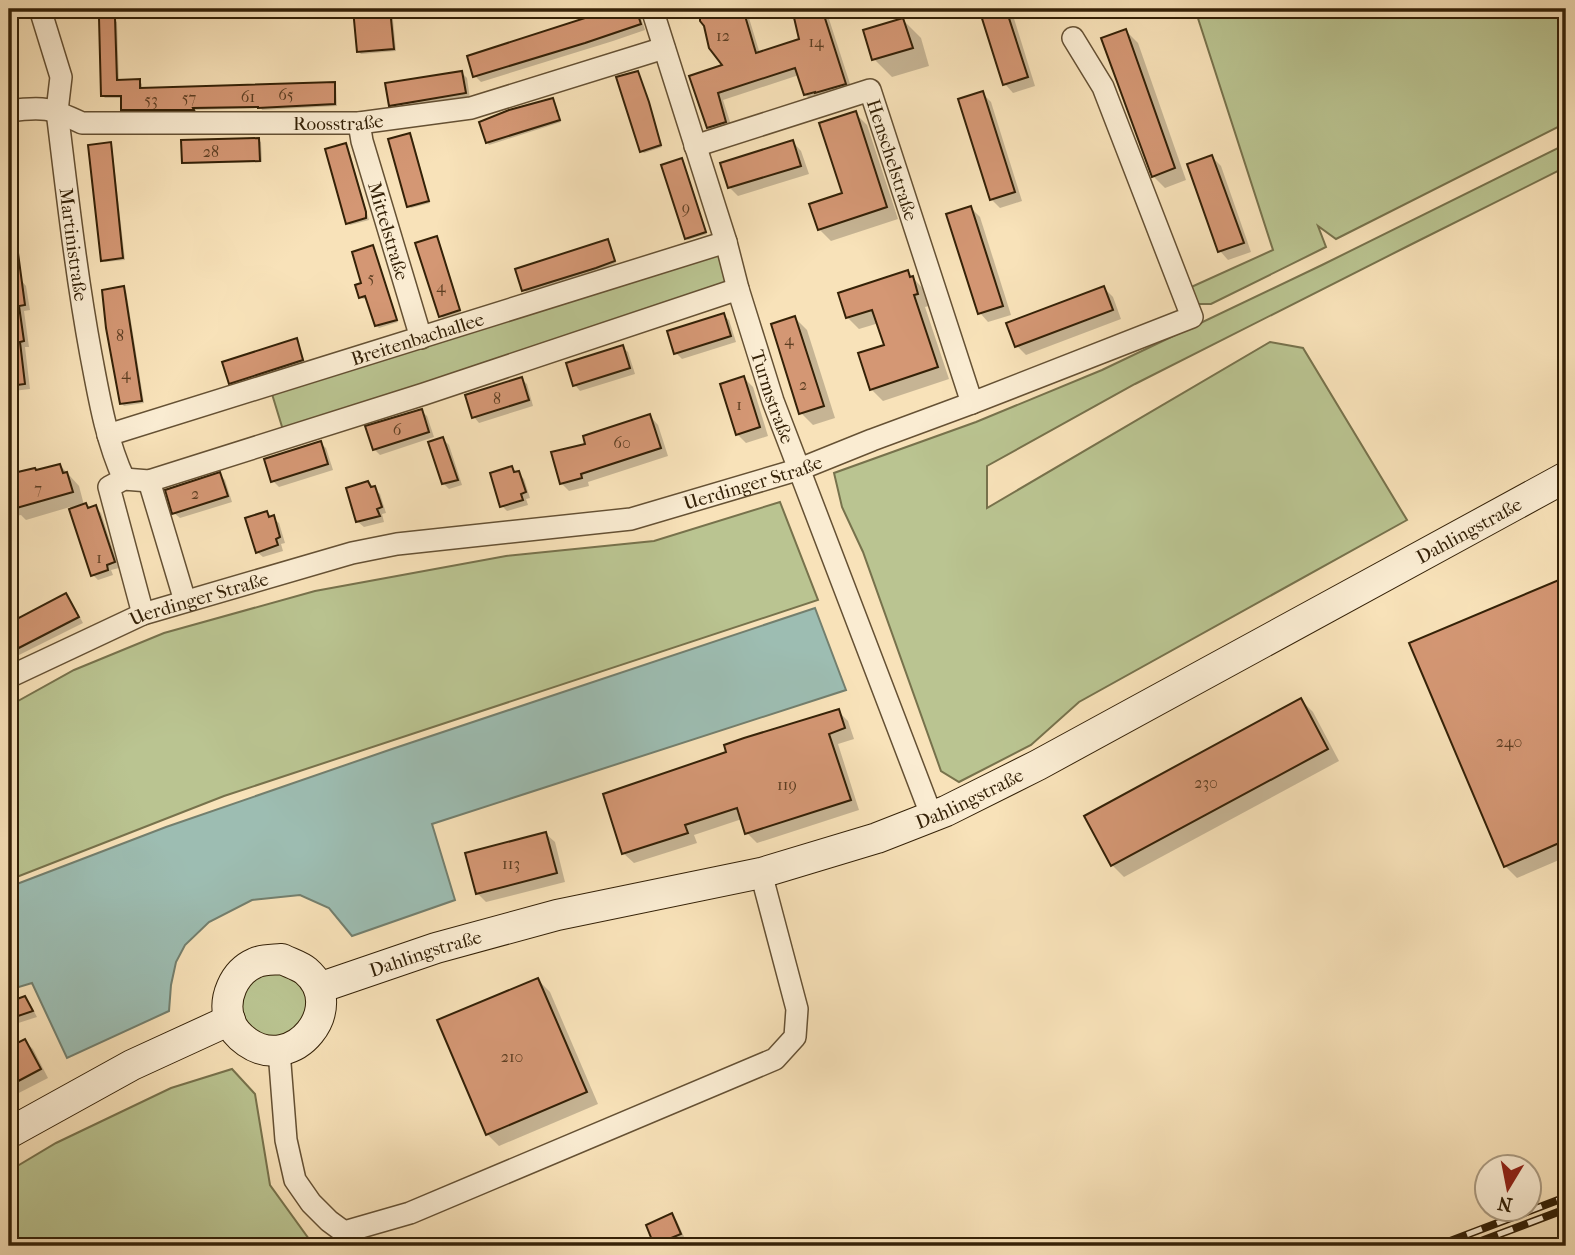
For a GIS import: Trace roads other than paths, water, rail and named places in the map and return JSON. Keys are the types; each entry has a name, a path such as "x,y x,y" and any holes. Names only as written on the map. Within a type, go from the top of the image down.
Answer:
{"street":[{"name":"Martinistraße","path":"40,9 61,77 57,111 84,314 96,383 116,461 116,483 143,614"},
{"name":"Turmstraße","path":"652,9 773,401 932,817"},
{"name":"Uerdinger Straße","path":"9,677 143,614 352,553 397,544 631,519 800,469 1192,317 1103,87 1073,38"},
{"name":"Roosstraße","path":"9,111 36,107 57,111 82,123 359,123 471,108 664,48"},
{"name":"Henschelstraße","path":"695,146 870,90 972,403"},
{"name":"Mittelstraße","path":"359,123 362,141 421,338"},
{"name":"Breitenbachallee","path":"108,435 726,242"},
{"path":"116,483 149,481 424,394 738,289"},
{"name":"Dahlingstraße","path":"319,988 436,948 557,915 761,873 877,838 932,817 1014,777 1566,477"},
{"path":"149,481 185,601"},
{"path":"279,1051 286,1140 295,1180 311,1203 344,1232 410,1213 775,1059 795,1037 797,1009 761,873"},
{"path":"282,959 306,971 319,988 321,1009 314,1028 304,1040 290,1049 279,1051 255,1048 239,1037 230,1020 228,996 239,974 256,962 282,959"},
{"path":"9,1133 132,1065 230,1020"}],"water":[{"path":"815,608 846,690 432,824 455,900 352,936 329,908 300,895 252,900 209,922 185,945 176,962 169,1011 67,1058 32,983 9,990 9,887 166,827"}],"railway":[{"path":"1437,1246 1566,1197"},
{"path":"1468,1246 1566,1209"},
{"path":"1560,1246 1566,1244"}]}
